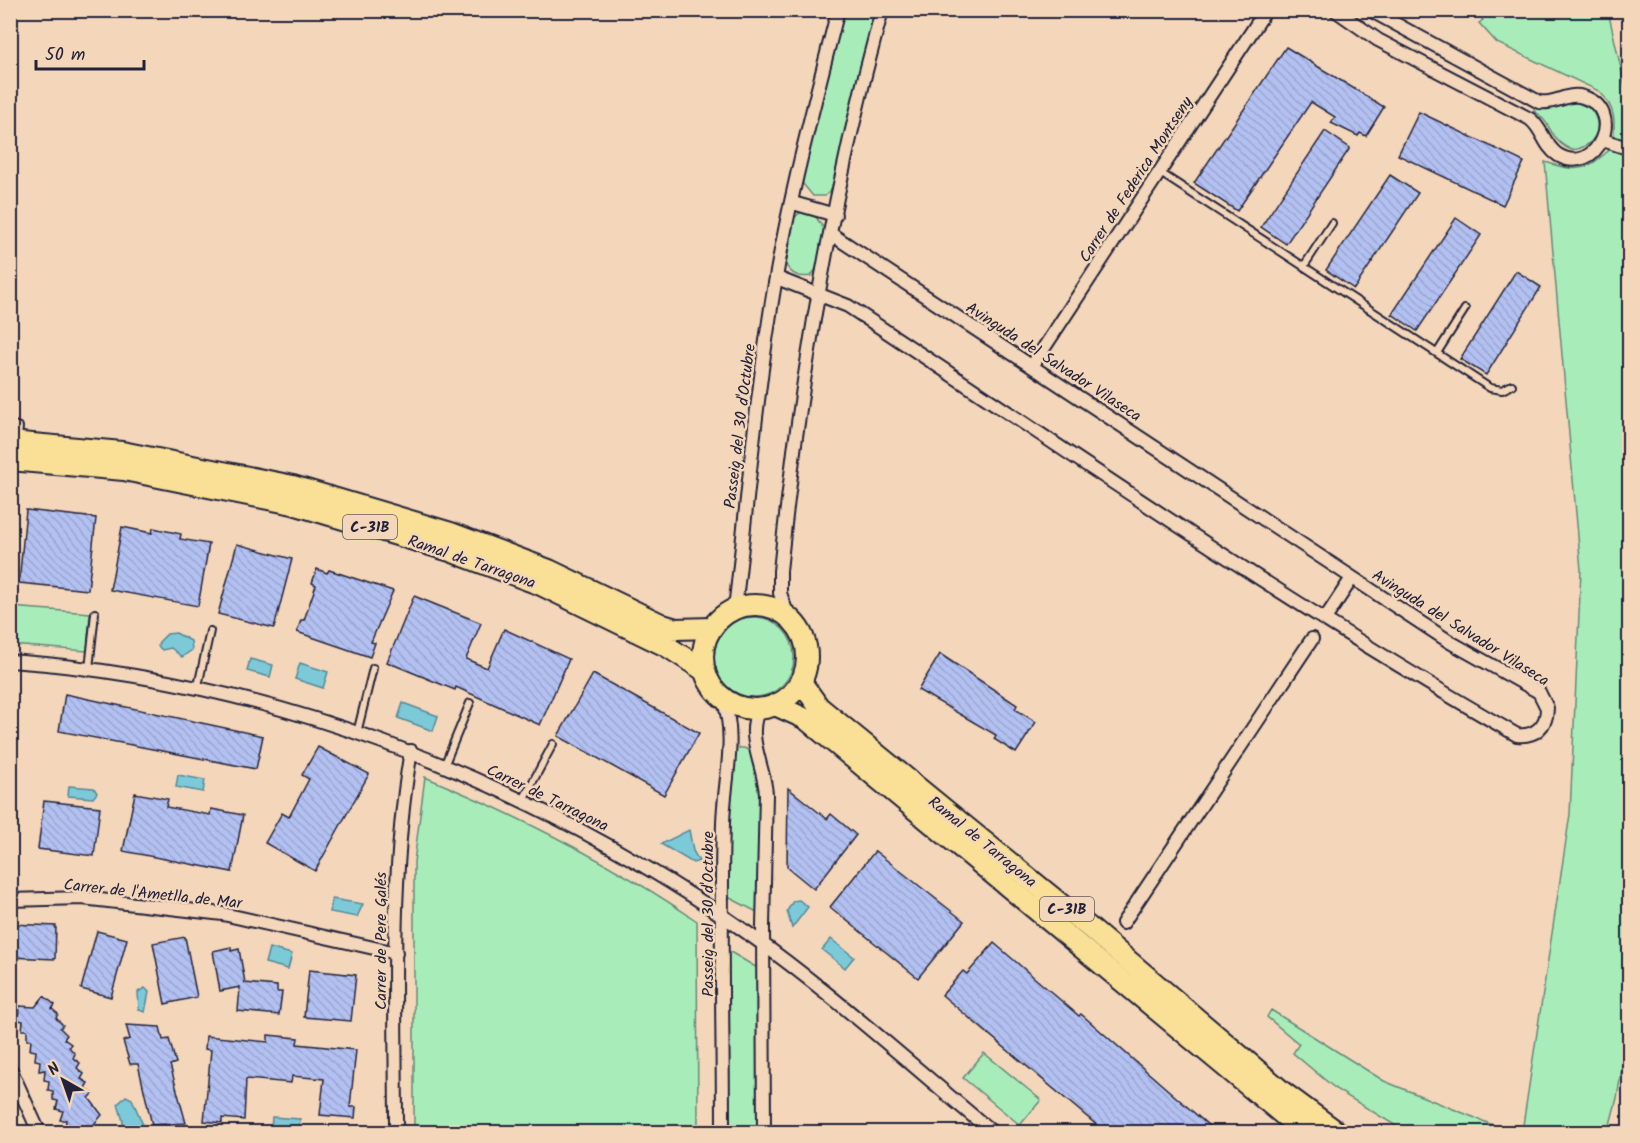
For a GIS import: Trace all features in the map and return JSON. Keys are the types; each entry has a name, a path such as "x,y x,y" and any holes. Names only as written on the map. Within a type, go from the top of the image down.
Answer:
{"main road":[{"name":"Ramal de Tarragona","path":"13,448 122,452 293,486 451,532 549,570 663,626 676,629 712,628"},
{"name":"Ramal de Tarragona","path":"13,448 293,504 439,548 541,585 668,647 705,671"},
{"path":"705,671 704,649 712,628 729,612 760,605 770,607 788,617 798,627 807,654 801,682 794,691 767,707"},
{"name":"C-31B","path":"705,671 712,685 733,704 767,707"},
{"name":"Ramal de Tarragona","path":"801,682 819,707 1091,929 1284,1093 1337,1132"},
{"name":"Ramal de Tarragona","path":"767,707 806,719 1304,1132"},
{"name":"C-31B","path":"1231,1072 1252,1100 1286,1132"}],"street":[{"name":"Passeig del 30 d'Octubre","path":"729,612 736,600 752,443 777,279 838,10"},
{"path":"788,617 780,594 780,571 795,432 818,293 864,76 882,10"},
{"name":"Carrer de Federica Montseny","path":"1032,366 1266,10"},
{"path":"1335,10 1378,40 1530,119 1540,128 1550,149 1561,156 1573,159 1585,157 1596,150 1603,140 1604,117 1590,100 1571,96 1553,103 1539,102 1370,10"},
{"path":"1603,140 1629,149"},
{"path":"793,203 835,215"},
{"name":"Avinguda del Salvador Vilaseca","path":"818,293 848,306 1422,681 1517,735 1532,734 1543,726 1547,708 1539,692 1450,642 831,234"},
{"path":"777,279 818,293"},
{"path":"1325,619 1352,578"},
{"path":"1123,923 1312,639"},
{"name":"Carrer de Tarragona","path":"10,661 89,669 198,686 411,752 523,800 634,858 723,916 764,945 993,1132"},
{"name":"Passeig del 30 d'Octubre","path":"722,696 728,716 730,735 723,822 723,1132"},
{"path":"764,1132 766,794 762,765 752,737 753,719 767,707"},
{"name":"Carrer de Pere Galés","path":"396,1132 398,845 411,752"},
{"name":"Carrer de l'Ametlla de Mar","path":"10,900 82,898 223,914 396,953"},
{"path":"10,1068 39,1132"}],"lane":[{"path":"1160,172 1490,388 1502,390 1512,385"},
{"path":"1304,266 1332,223"},
{"path":"1437,353 1465,309"},
{"path":"10,423 19,427 13,448"},
{"path":"89,669 95,613"},
{"path":"198,686 210,631"},
{"path":"357,734 373,668"},
{"path":"444,766 470,702"},
{"path":"523,800 553,744"}],"green space":[{"path":"843,11 877,11 834,187 825,196 813,196 803,184 801,177"},
{"path":"1474,11 1608,11 1629,104 1630,1019 1617,1098 1608,1132 1522,1132 1570,814 1581,570 1545,162 1567,168 1582,168 1596,161 1613,147 1613,117 1609,104 1599,91 1497,43 1479,23 1483,20"},
{"path":"1574,101 1591,109 1597,123 1597,130 1595,136 1586,145 1572,150 1559,142 1545,121 1534,111 1535,107 1553,108"},
{"path":"801,212 816,217 824,229 816,269 811,276 803,277 796,275 786,265 794,218"},
{"path":"10,607 90,613 87,651 11,645"},
{"path":"754,617 769,620 782,629 791,642 794,657 791,672 782,685 769,694 754,697 739,694 726,685 717,672 714,657 717,642 726,629 739,620"},
{"path":"734,748 744,748 752,752 762,789 759,913 728,897 729,820"},
{"path":"425,777 565,842 632,879 697,921 698,1132 414,1132 414,862"},
{"path":"727,950 759,969 760,1132 727,1132"},
{"path":"1271,1010 1384,1081 1510,1132 1406,1132 1337,1090 1293,1053 1299,1044 1267,1017"},
{"path":"984,1053 1041,1100 1020,1125 963,1078"}],"water":[{"path":"176,633 191,641 192,650 182,657 171,648 162,650 158,646 167,634"},
{"path":"250,659 273,665 270,677 247,671"},
{"path":"300,663 328,672 323,688 295,679"},
{"path":"403,703 438,716 433,731 398,718"},
{"path":"178,775 205,780 203,792 176,787"},
{"path":"69,786 94,788 97,793 93,798 68,796"},
{"path":"689,830 693,851 699,861 693,863 661,844"},
{"path":"332,899 363,904 357,917 330,912"},
{"path":"799,900 808,907 792,928 787,911 793,901"},
{"path":"831,939 854,957 845,968 822,950"},
{"path":"269,948 292,954 288,969 265,963"},
{"path":"145,988 149,992 145,1012 139,1010 138,992"},
{"path":"126,1096 132,1099 146,1132 122,1132 123,1121 118,1104"},
{"path":"272,1117 300,1119 299,1132 271,1131"}],"building":[{"path":"1286,47 1384,107 1366,136 1360,133 1358,136 1331,123 1335,117 1311,102 1237,211 1194,183"},
{"path":"1419,112 1524,162 1503,205 1398,155"},
{"path":"1325,131 1350,148 1286,244 1261,227"},
{"path":"1390,175 1418,193 1354,289 1326,270"},
{"path":"1456,218 1481,235 1417,331 1392,314"},
{"path":"1516,271 1541,287 1486,375 1460,359"},
{"path":"26,510 96,518 88,590 19,583"},
{"path":"122,527 152,533 153,528 181,534 180,539 209,544 198,606 110,590"},
{"path":"237,544 292,559 274,628 218,614"},
{"path":"317,569 327,573 329,570 393,591 371,642 375,643 370,657 297,632 301,620 304,620 316,585 312,583"},
{"path":"414,596 481,623 466,659 487,668 504,629 569,659 540,725 456,687 455,690 387,662"},
{"path":"940,654 1017,705 1015,709 1036,722 1016,753 994,739 996,735 918,690"},
{"path":"593,674 699,733 664,795 558,736"},
{"path":"65,694 263,736 256,769 59,731"},
{"path":"318,747 369,774 315,871 265,843 282,813 289,817 309,779 302,775"},
{"path":"788,788 827,819 831,814 856,835 814,889 787,867"},
{"path":"135,793 168,799 166,807 210,815 211,809 243,815 232,872 123,851"},
{"path":"44,801 100,807 94,856 38,849"},
{"path":"875,851 964,921 918,978 830,907"},
{"path":"10,924 56,926 55,959 10,957"},
{"path":"97,931 127,939 111,997 81,989"},
{"path":"185,937 197,997 165,1004 153,943"},
{"path":"994,943 1079,1016 1081,1014 1216,1132 1105,1132 942,995 963,971 967,974"},
{"path":"231,947 231,951 239,949 245,983 277,986 277,992 282,992 279,1015 238,1011 240,987 220,991 213,951"},
{"path":"309,970 356,975 351,1021 304,1017"},
{"path":"44,996 55,1005 52,1009 58,1014 56,1018 63,1025 60,1028 67,1035 64,1039 71,1044 69,1047 75,1054 73,1058 80,1063 77,1068 84,1074 81,1079 88,1083 85,1088 93,1094 89,1098 102,1115 87,1132 65,1132 66,1120 60,1120 63,1111 56,1109 58,1101 53,1100 53,1091 48,1090 49,1081 44,1080 45,1070 39,1071 40,1061 35,1060 36,1051 30,1050 31,1040 27,1040 27,1030 22,1030 23,1021 18,1020 19,1006 35,1007"},
{"path":"126,1025 160,1027 163,1040 169,1039 176,1063 170,1065 186,1123 152,1125 138,1064 130,1064 123,1041 130,1039"},
{"path":"268,1035 298,1038 297,1044 356,1050 350,1107 356,1107 355,1118 320,1115 324,1079 292,1076 291,1083 246,1079 244,1120 222,1118 222,1123 204,1121 211,1050 205,1049 206,1036 268,1042"}]}
